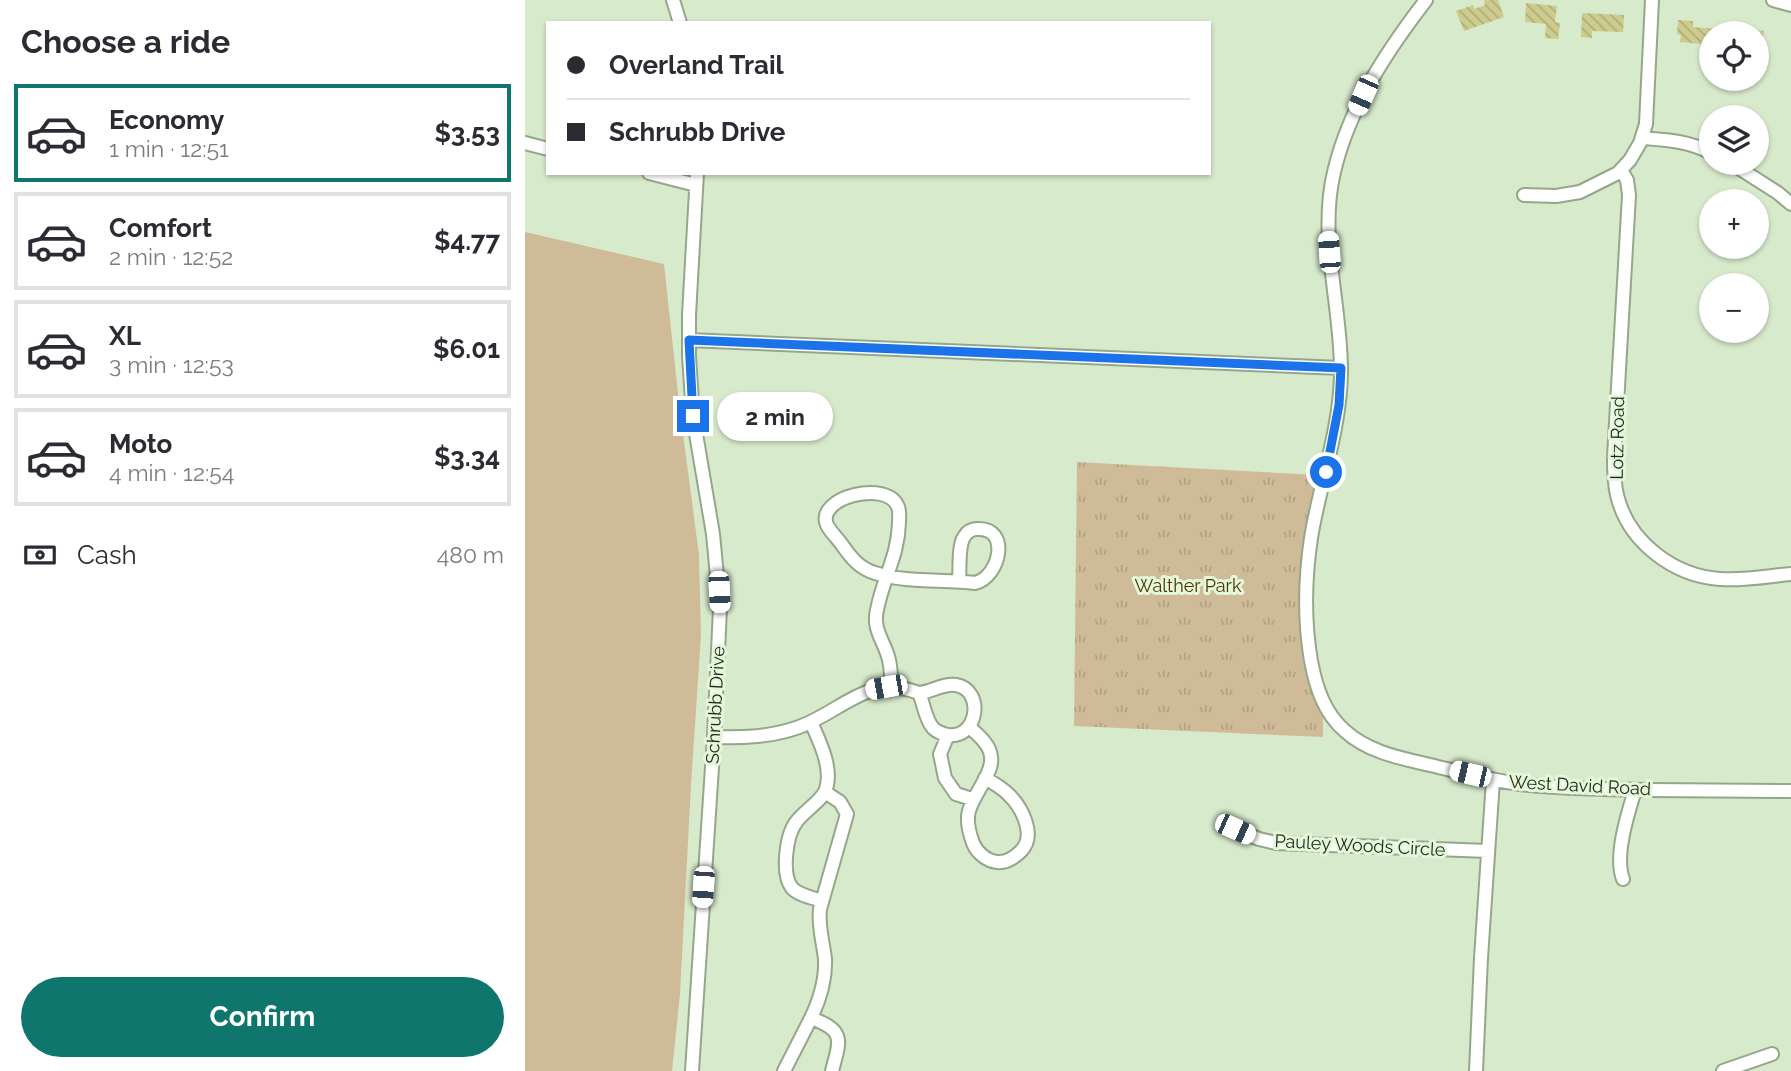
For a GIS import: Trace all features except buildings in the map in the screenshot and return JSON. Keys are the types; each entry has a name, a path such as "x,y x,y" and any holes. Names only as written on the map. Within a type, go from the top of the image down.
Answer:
{"street":[{"path":"673,0 679,21"},
{"path":"1426,0 1387,53 1363,95 1340,150 1330,189 1328,233 1340,332 1341,368 1339,405 1311,538 1306,585 1309,650 1321,698 1331,718 1343,730 1368,747 1493,780"},
{"path":"1524,195 1556,196 1580,192 1621,170 1630,160 1646,124 1652,0"},
{"path":"1773,0 1791,5"},
{"path":"1642,138 1699,146"},
{"path":"525,143 546,148"},
{"name":"Lotz Road","path":"1621,170 1627,180 1629,195 1614,457 1616,488 1624,514 1645,544 1660,558 1692,574 1732,580 1791,574"},
{"path":"665,175 697,179"},
{"path":"1750,175 1791,204"},
{"name":"Schrubb Drive","path":"692,1071 719,640 719,586 693,416 689,340 697,179"},
{"path":"689,340 1341,368"},
{"path":"892,687 889,661 875,622 876,612 887,577 896,551 899,510 897,503 885,495 859,494 829,508 828,525 854,561 862,568 887,577 960,581 979,582 990,574 999,551 992,533 976,528 965,535 961,545 960,581"},
{"path":"714,737 737,738 784,732 811,722 856,695 892,687 919,693 958,685 967,690 975,705 975,714 969,727 962,733 948,735 933,728 919,693"},
{"path":"811,722 826,759 825,792 793,826 789,835 786,870 792,888 822,901"},
{"path":"969,727 991,753 990,768 972,799 967,816 972,841 981,855 1000,863 1019,854 1025,847 1027,825 1009,795 985,778"},
{"path":"948,735 940,754 945,778 956,794 972,799"},
{"name":"West David Road","path":"1476,1071 1493,780 1558,787 1635,790 1791,791"},
{"path":"1623,879 1621,867 1624,829 1635,790"},
{"path":"783,1071 818,1004 824,980 819,919 847,814 840,802 825,792"},
{"name":"Pauley Woods Circle","path":"1235,829 1276,843 1488,851"},
{"path":"811,1018 836,1031 839,1043 832,1071"},
{"path":"1723,1071 1772,1054"}],"green space":[{"path":"525,232 664,264 699,555 701,635 680,994 672,1071 525,1071"},
{"name":"Walther Park","path":"1077,462 1316,475 1301,564 1300,607 1302,656 1312,692 1323,712 1323,737 1074,726"}],"route":[{"path":"693,416 689,340 1341,368 1339,405 1326,472"}]}
